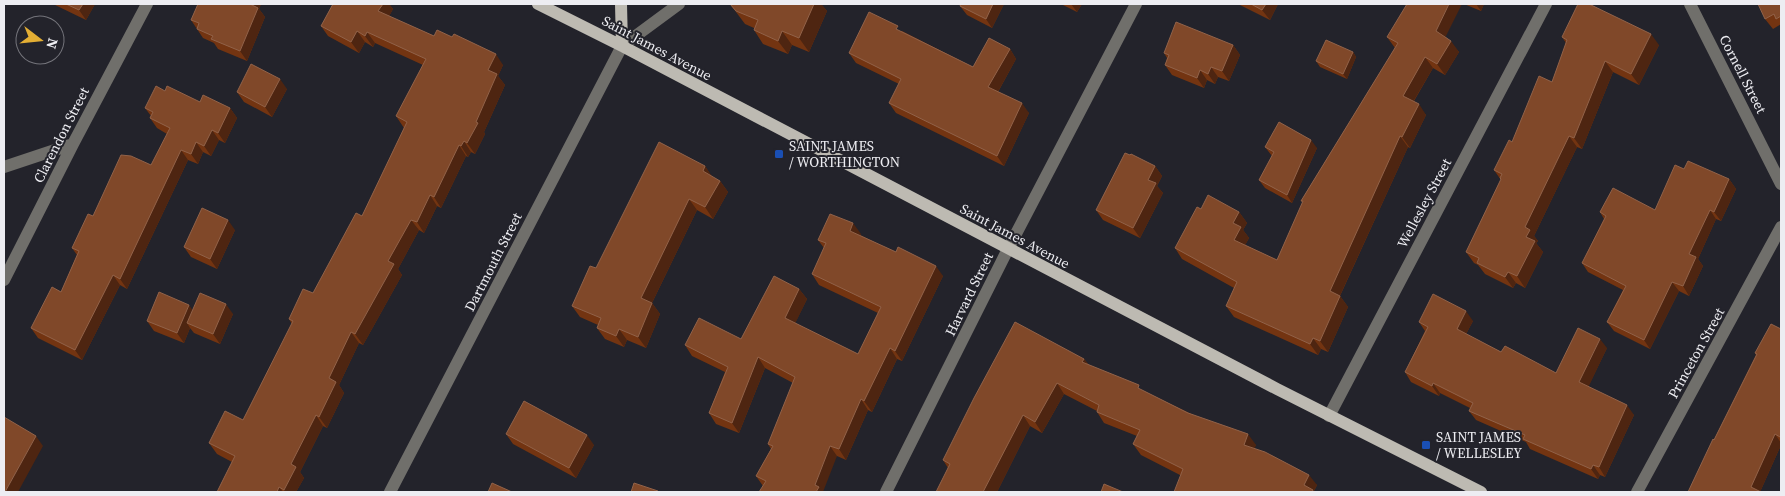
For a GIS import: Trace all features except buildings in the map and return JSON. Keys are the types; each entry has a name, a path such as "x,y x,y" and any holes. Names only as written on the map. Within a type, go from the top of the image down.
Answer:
{"main road":[{"name":"Saint James Avenue","path":"538,4 622,46 1329,416 1481,492"},
{"path":"621,4 622,46"}],"street":[{"name":"Clarendon Street","path":"4,280 73,144 148,4"},
{"path":"622,46 679,4"},
{"name":"Harvard Street","path":"886,492 1008,249 1136,4"},
{"name":"Wellesley Street","path":"1329,416 1546,4"},
{"name":"Cornell Street","path":"1690,4 1781,184"},
{"name":"Dartmouth Street","path":"390,492 622,46"},
{"path":"4,167 73,144"},
{"name":"Princeton Street","path":"1637,492 1781,228"}],"place":[{"name":"SAINT JAMES / WORTHINGTON","path":"779,154"},
{"name":"SAINT JAMES / WELLESLEY","path":"1426,445"}]}
